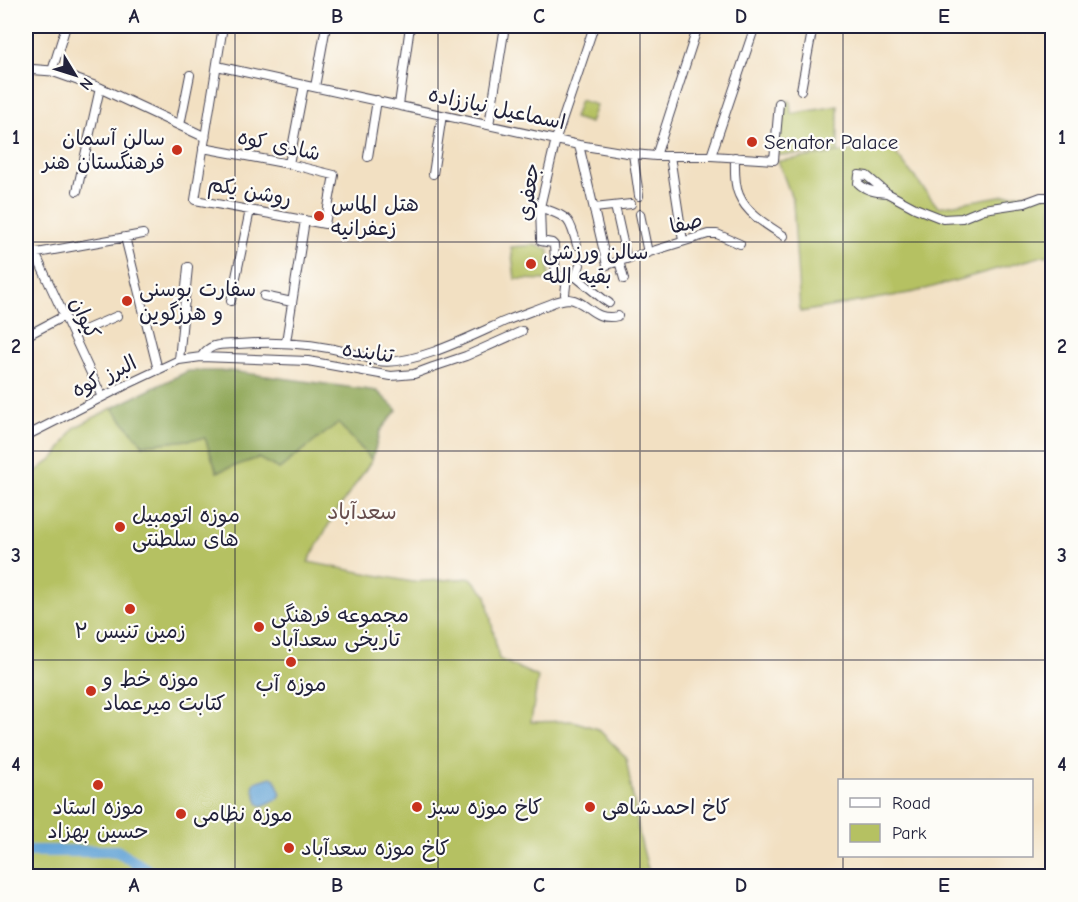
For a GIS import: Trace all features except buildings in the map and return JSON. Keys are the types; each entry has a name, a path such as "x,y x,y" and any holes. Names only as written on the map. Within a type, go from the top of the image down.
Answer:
{"street":[{"path":"52,72 66,26"},
{"name":"روشن یکم","path":"223,26 195,200 325,224"},
{"path":"315,87 326,26"},
{"path":"399,105 410,26"},
{"path":"489,125 505,26"},
{"name":"جعفری","path":"571,277 556,276 554,244 541,241 540,207 556,139 594,26"},
{"path":"656,156 698,26"},
{"path":"711,156 755,26"},
{"path":"801,90 813,26"},
{"name":"اسماعیل نیاززاده","path":"216,66 579,145 656,156 711,156 774,160 779,103"},
{"path":"26,69 52,72 100,88 205,137"},
{"path":"180,125 190,75"},
{"path":"288,164 304,85"},
{"path":"77,191 100,88"},
{"path":"368,157 377,100"},
{"path":"434,174 442,115"},
{"path":"579,145 594,208 631,204"},
{"name":"شادی کوه","path":"203,148 334,175 325,224"},
{"path":"633,154 639,196"},
{"path":"670,156 683,242"},
{"path":"735,157 738,194 746,206 767,225 784,236"},
{"path":"887,193 915,208 943,219 962,218 984,209 1053,197"},
{"path":"540,207 568,219 577,245"},
{"path":"615,207 625,251"},
{"name":"صفا","path":"594,208 607,265 708,234 717,234 740,244"},
{"path":"231,301 250,210"},
{"path":"640,213 648,252"},
{"path":"286,342 305,220"},
{"path":"26,255 143,234"},
{"path":"125,237 158,370"},
{"name":"کیوان","path":"35,253 102,397"},
{"path":"619,261 624,279"},
{"path":"566,294 571,277 580,266"},
{"path":"180,360 188,267"},
{"path":"571,277 609,303"},
{"path":"264,296 292,302"},
{"path":"201,357 207,349 215,345 286,342 390,362 408,360 458,342 555,302 571,299 602,316 611,318 618,316"},
{"path":"26,336 64,316"},
{"path":"73,335 117,316"},
{"name":"تنابنده","path":"201,357 308,361 391,376 414,374 466,356 522,331"},
{"name":"البرز کوه","path":"26,436 180,360 201,357"}],"green space":[{"path":"580,100 596,105 590,123 574,118"},
{"path":"790,101 791,114 838,106 838,153 890,146 938,207 1005,195 1052,192 1052,255 915,292 800,312 793,201 778,161 837,153 778,155 781,103"},
{"name":"سالن ورزشی بقیه الله","path":"534,245 549,249 549,280 515,279 511,247"},
{"path":"188,371 230,371 377,391 397,410 380,431 372,460 338,423 279,469 258,458 217,472 205,438 143,445 112,408"},
{"name":"مجموعه فرهنگی تاریخی سعدآباد","path":"112,408 143,445 205,438 217,472 258,458 279,469 338,423 372,460 333,517 308,562 412,582 471,578 486,595 499,659 538,677 531,722 573,721 598,729 626,757 640,838 650,876 26,876 26,479 56,456 74,428"}],"water":[{"path":"271,777 275,779 281,794 278,799 262,806 258,803 253,787 255,782"}],"waterway":[{"path":"26,851 117,851 157,876"}],"place":[{"name":"Senator Palace","path":"752,142"},
{"name":"سالن آسمان فرهنگستان هنر","path":"177,150"},
{"name":"هتل الماس زعفرانیه","path":"319,216"},
{"name":"سالن ورزشی بقیه الله","path":"531,264"},
{"name":"سفارت بوسنی و هرزگوین","path":"127,301"},
{"name":"موزه اتومبیل های سلطنتی","path":"120,527"},
{"name":"زمین تنیس ۲","path":"130,609"},
{"name":"مجموعه فرهنگی تاریخی سعدآباد","path":"259,627"},
{"name":"موزه آب","path":"291,662"},
{"name":"موزه خط و کتابت میرعماد","path":"91,691"},
{"name":"موزه استاد حسین بهزاد","path":"98,785"},
{"name":"کاخ موزه سبز","path":"417,807"},
{"name":"کاخ احمدشاهی","path":"590,807"},
{"name":"موزه نظامی","path":"181,814"},
{"name":"کاخ موزه سعدآباد","path":"289,848"}],"district":[{"name":"سعدآباد","path":"362,511"}]}
